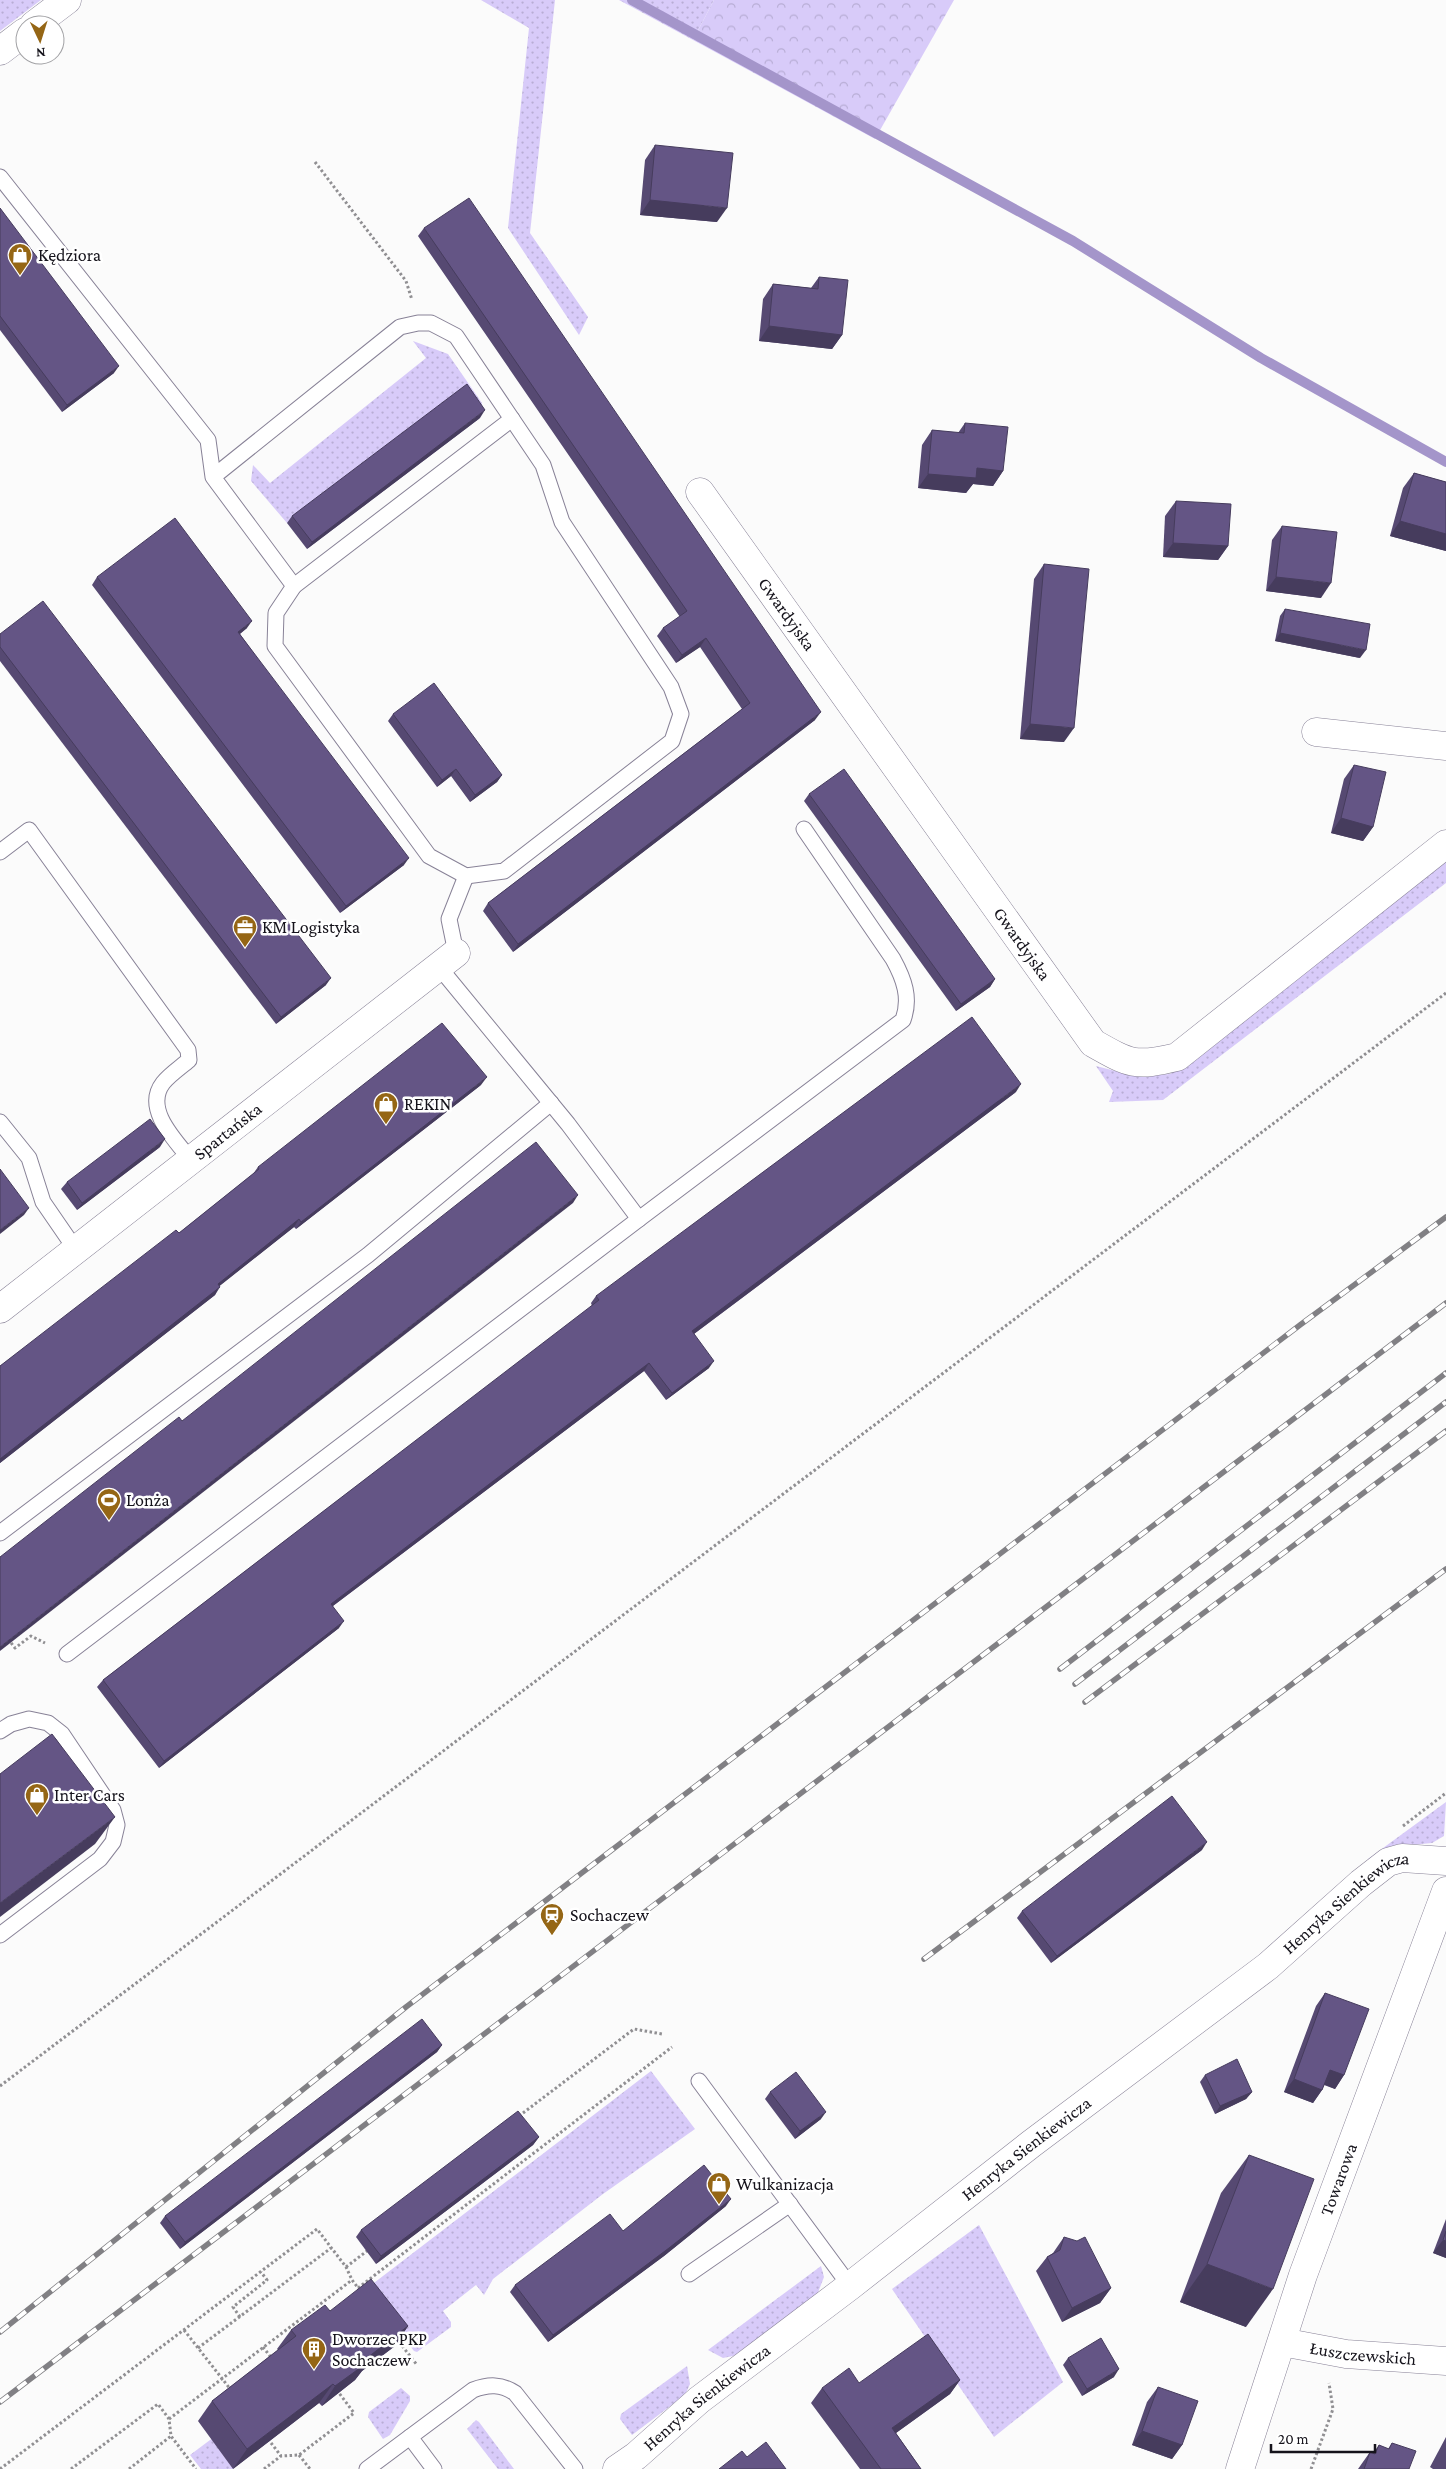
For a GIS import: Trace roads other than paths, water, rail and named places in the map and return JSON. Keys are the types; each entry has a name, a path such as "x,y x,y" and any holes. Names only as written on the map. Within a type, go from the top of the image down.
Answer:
{"street":[{"path":"48,15 68,0"},
{"path":"0,51 15,40"},
{"name":"Gwardyjska","path":"700,492 1093,1043 1126,1061 1150,1063 1177,1057 1446,844"},
{"path":"1316,732 1446,746"},
{"name":"Spartańska","path":"0,1310 448,960"},
{"name":"Henryka Sienkiewicza","path":"616,2469 636,2456 699,2400 850,2286 1031,2144 1268,1966 1361,1883 1388,1862 1402,1858 1446,1862"},
{"name":"Towarowa","path":"1240,2469 1303,2275 1446,1891"},
{"name":"Łuszczewskich","path":"1282,2342 1332,2352 1446,2361"}],"lane":[{"path":"0,177 208,440 213,477 294,586"},
{"path":"213,477 400,327 418,323 430,323 456,336 512,419 543,465 562,522 671,687 681,714 672,741 504,871 466,876 429,856 276,646 276,613 294,586 512,419"},
{"path":"67,1654 903,1020 907,1007 903,977 893,959 804,829"},
{"path":"0,852 29,830 188,1050 189,1060 163,1084 156,1098 158,1112 192,1160"},
{"path":"466,876 449,918 448,960 551,1103 639,1219"},
{"path":"0,1533 368,1255 551,1103"},
{"path":"0,1122 29,1158 43,1202 76,1250"},
{"path":"0,1731 11,1724 29,1719 48,1723 62,1734 113,1810 117,1825 113,1842 100,1859 0,1935"},
{"path":"699,2081 850,2286"},
{"path":"689,2274 790,2204"},
{"path":"367,2469 473,2390 485,2385 497,2386 516,2393 576,2469"},
{"path":"410,2437 434,2469"}],"waterway":[{"path":"632,0 1073,241 1261,358 1446,462"}],"railway":[{"path":"0,2332 406,2007 1300,1325 1446,1217"},
{"path":"0,2402 1446,1303"},
{"path":"1060,1669 1446,1373"},
{"path":"1075,1684 1446,1402"},
{"path":"1085,1702 1446,1431"},
{"path":"924,1959 1446,1569"}],"place":[{"name":"Kędziora","path":"20,276"},
{"name":"KM Logistyka","path":"245,948"},
{"name":"REKIN","path":"386,1125"},
{"name":"Lonża","path":"109,1521"},
{"name":"Inter Cars","path":"37,1816"},
{"name":"Sochaczew","path":"552,1936"},
{"name":"Wulkanizacja","path":"719,2205"},
{"name":"Dworzec PKP Sochaczew","path":"314,2370"}]}
